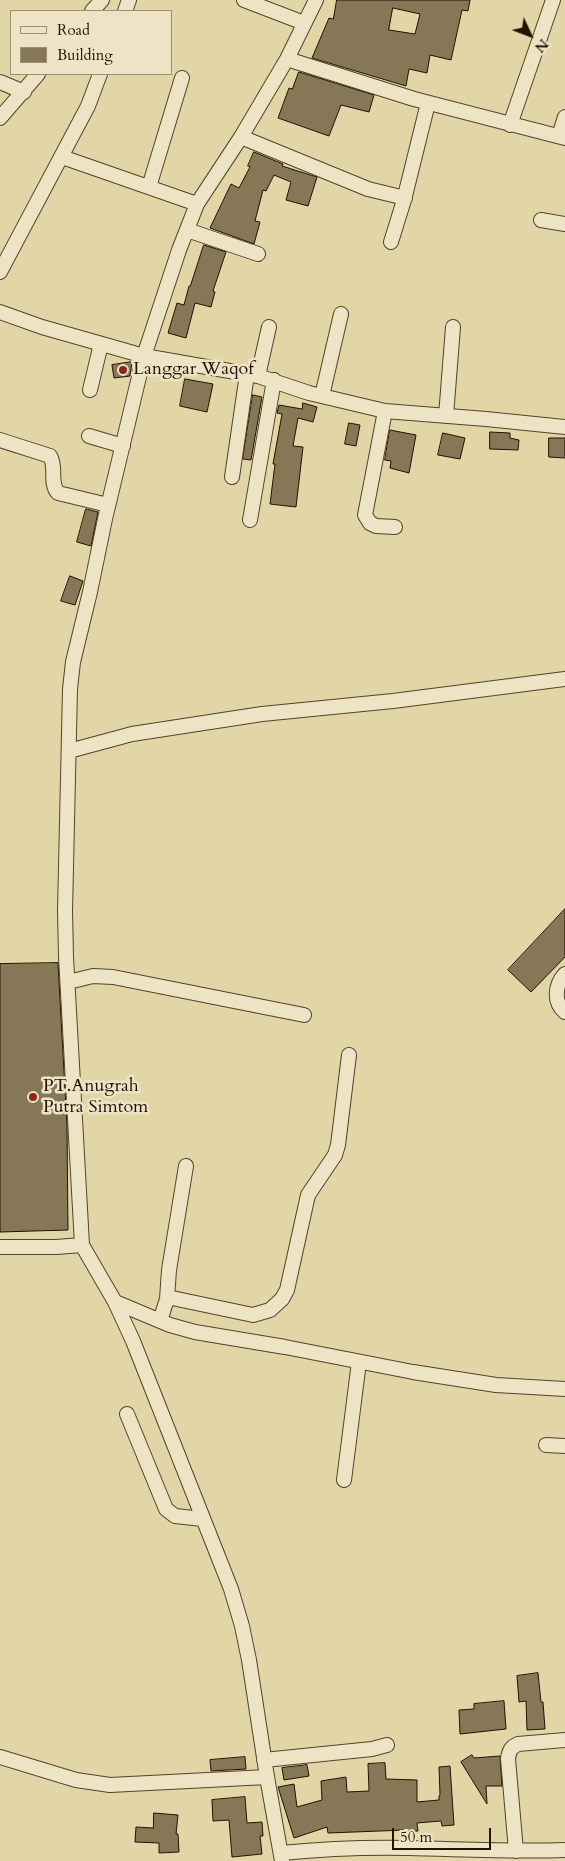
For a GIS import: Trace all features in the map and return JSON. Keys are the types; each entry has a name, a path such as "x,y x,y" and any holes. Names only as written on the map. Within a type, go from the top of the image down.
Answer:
{"street":[{"path":"93,10 102,0"},
{"path":"244,0 304,23"},
{"path":"316,0 287,59 241,137 197,204 187,230 144,356 108,505 74,662 68,708 69,751 65,911 82,1245 115,1302 133,1341 231,1589 242,1626 249,1660 264,1760 282,1857 327,1848 379,1854 521,1854 565,1850"},
{"path":"510,125 553,0"},
{"path":"287,59 428,103 562,137 565,117"},
{"path":"0,118 37,75"},
{"path":"0,272 88,106 100,75"},
{"path":"149,187 182,78"},
{"path":"0,82 24,92"},
{"path":"391,242 405,198 428,103"},
{"path":"241,137 368,189 405,198"},
{"path":"62,157 197,204"},
{"path":"541,220 565,224"},
{"path":"187,230 258,254"},
{"path":"0,312 144,356 253,375 322,396 386,411 565,427"},
{"path":"322,396 340,314"},
{"path":"232,477 253,375 269,327"},
{"path":"446,416 453,327"},
{"path":"90,390 101,344"},
{"path":"250,520 274,380"},
{"path":"386,411 365,515 373,525 395,527"},
{"path":"89,436 123,446"},
{"path":"0,440 50,456 53,460 54,486 58,493 108,505"},
{"path":"69,751 132,734 262,714 393,701 565,679"},
{"path":"565,974 556,990 557,1001 565,1012"},
{"path":"68,982 93,976 113,977 304,1014"},
{"path":"167,1300 178,1298 253,1315 270,1310 282,1299 287,1290 308,1195 335,1155 338,1145 349,1055"},
{"path":"160,1320 167,1300 169,1270 186,1166"},
{"path":"0,1247 82,1245"},
{"path":"115,1302 195,1332 496,1385 565,1389"},
{"path":"344,1480 359,1362"},
{"path":"127,1414 166,1508 175,1516 203,1519"},
{"path":"546,1445 565,1446"},
{"path":"521,1854 508,1759 510,1750 518,1744 565,1740"},
{"path":"264,1760 372,1749 387,1745"},
{"path":"0,1757 76,1780 118,1786 267,1777"}],"building":[{"path":"337,0 470,0 468,11 462,10 451,60 430,55 427,73 409,69 406,86 312,58 329,18 333,19","holes":["393,8 420,14 415,34 389,30"]},
{"path":"299,72 374,95 369,112 341,105 329,136 278,118 289,88 292,89"},
{"path":"254,152 283,164 282,166 317,177 308,206 286,200 291,182 274,175 266,191 263,190 255,221 260,222 254,244 210,228 231,184 239,188 250,167 248,166"},
{"path":"204,245 226,252 213,291 215,292 211,307 195,303 186,338 168,333 177,303 184,305"},
{"name":"Langgar Waqof","path":"132,362 130,376 114,378 112,365"},
{"path":"185,379 213,384 207,412 180,406"},
{"path":"253,395 262,397 251,460 243,459"},
{"path":"303,403 317,407 313,422 298,418 293,446 303,447 296,507 270,504 275,464 273,464 282,414 277,413 279,405 302,409"},
{"path":"349,423 360,425 356,446 345,444"},
{"path":"390,430 416,435 409,473 390,468 391,461 385,460"},
{"path":"490,432 510,433 510,438 519,440 518,450 490,449"},
{"path":"443,433 465,438 460,459 438,455"},
{"path":"549,438 565,438 565,458 549,457"},
{"path":"86,509 98,512 91,546 77,542"},
{"path":"70,576 83,581 75,605 61,601"},
{"path":"565,909 565,957 531,992 508,970"},
{"name":"PT.Anugrah Putra Simtom","path":"58,963 67,1126 68,1230 0,1232 0,964"},
{"path":"538,1673 545,1729 527,1730 526,1701 519,1702 517,1676"},
{"path":"504,1701 506,1729 460,1734 459,1710 474,1709 474,1704"},
{"path":"472,1755 474,1758 500,1756 502,1786 486,1786 487,1804 461,1762"},
{"path":"245,1757 246,1769 211,1771 210,1760"},
{"path":"385,1763 386,1779 417,1780 417,1802 439,1800 439,1767 450,1766 454,1825 442,1826 441,1821 417,1823 418,1831 406,1832 406,1830 328,1833 327,1827 294,1838 278,1787 294,1784 297,1807 322,1800 321,1781 346,1777 347,1792 369,1791 368,1764"},
{"path":"307,1765 309,1776 284,1780 282,1768"},
{"path":"245,1797 247,1823 262,1822 263,1836 260,1836 262,1854 232,1857 229,1820 213,1821 212,1800"},
{"path":"154,1813 178,1815 176,1834 178,1834 179,1852 159,1853 159,1843 135,1842 136,1827 153,1828"}],"place":[{"name":"Langgar Waqof","path":"123,370"},
{"name":"PT.Anugrah Putra Simtom","path":"33,1097"}]}
